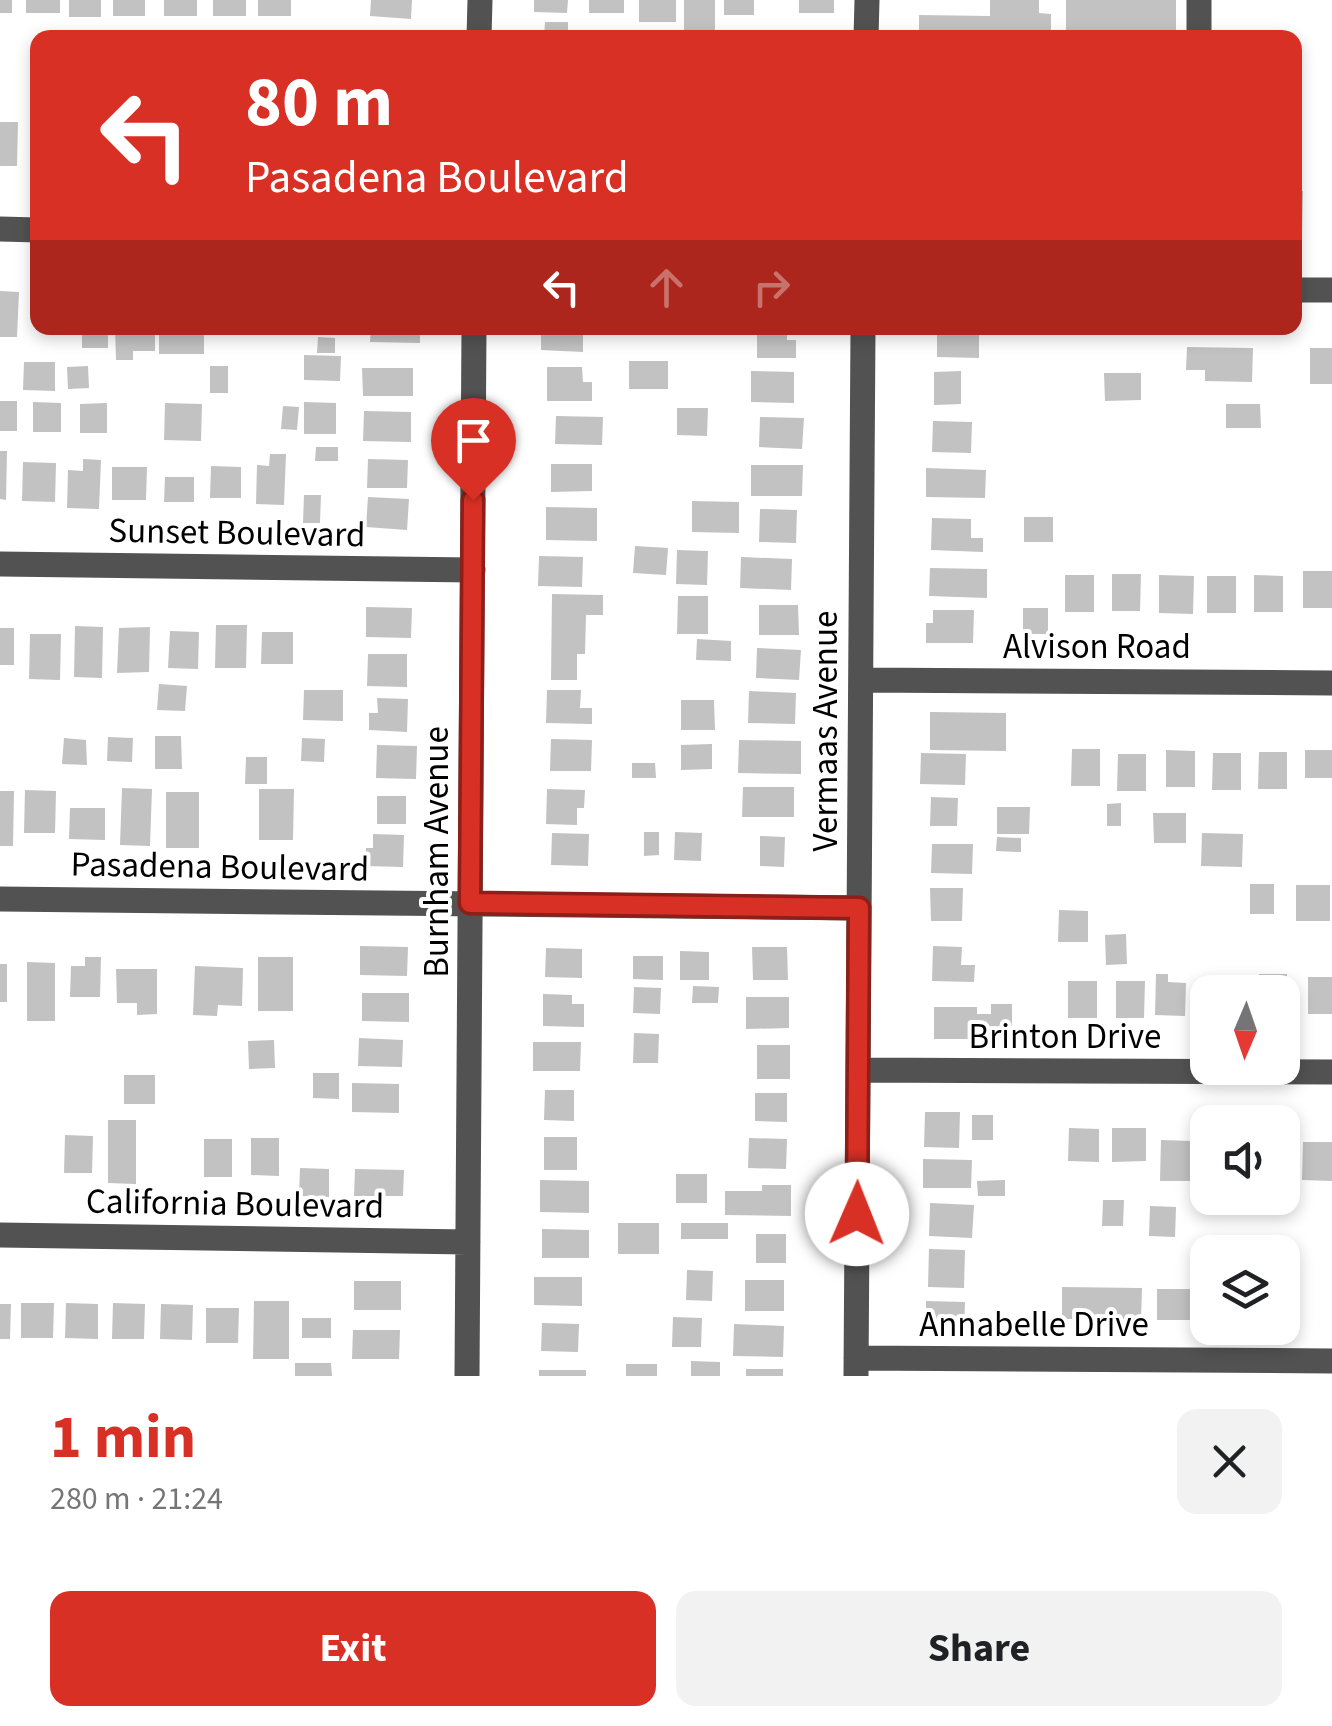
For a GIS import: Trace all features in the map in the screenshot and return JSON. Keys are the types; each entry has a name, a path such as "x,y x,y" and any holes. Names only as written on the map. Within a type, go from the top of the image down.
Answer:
{"street":[{"path":"479,30 480,0"},
{"path":"866,0 866,30"},
{"path":"1199,0 1199,30"},
{"path":"0,229 30,230"},
{"path":"1302,290 1332,290"},
{"name":"Burnham Avenue","path":"467,1376 474,335"},
{"name":"Vermaas Avenue","path":"856,1367 864,335"},
{"name":"Sunset Boulevard","path":"0,564 473,570"},
{"name":"Alvison Road","path":"861,680 1332,683"},
{"name":"Pasadena Boulevard","path":"0,899 859,908"},
{"name":"Brinton Drive","path":"858,1070 1332,1072"},
{"name":"California Boulevard","path":"0,1235 468,1242"},
{"name":"Annabelle Drive","path":"856,1367 1332,1360"}],"building":[{"path":"0,0 12,0 12,13 0,13"},
{"path":"26,0 60,0 60,13 26,13"},
{"path":"69,0 101,0 101,17 69,17"},
{"path":"113,0 145,0 145,16 113,16"},
{"path":"164,0 197,0 197,16 164,16"},
{"path":"213,0 246,0 246,16 213,16"},
{"path":"258,0 291,0 291,16 258,16"},
{"path":"371,0 412,0 411,19 370,16"},
{"path":"534,0 568,0 567,13 534,12"},
{"path":"589,0 624,0 624,13 589,13"},
{"path":"639,0 676,0 676,22 639,22"},
{"path":"684,0 715,0 715,30 684,30"},
{"path":"724,0 754,0 754,15 724,15"},
{"path":"799,0 834,0 834,13 799,13"},
{"path":"990,0 1039,0 1039,13 1051,14 1051,30 919,30 919,15 990,16"},
{"path":"1066,0 1176,0 1176,30 1066,30"},
{"path":"545,22 568,22 568,30 544,30"},
{"path":"0,122 18,122 17,166 0,166"},
{"path":"0,291 19,292 17,337 0,337"},
{"path":"82,335 108,335 108,348 82,348"},
{"path":"115,335 155,335 155,351 133,351 133,360 116,360"},
{"path":"159,335 204,335 204,354 159,354"},
{"path":"370,335 420,335 420,343 370,342"},
{"path":"541,335 583,335 583,352 541,350"},
{"path":"757,335 787,335 787,340 796,340 796,358 757,358"},
{"path":"937,335 979,335 979,358 937,357"},
{"path":"318,337 335,338 335,353 317,353"},
{"path":"1187,347 1253,348 1252,382 1205,381 1205,370 1186,370"},
{"path":"1310,348 1332,348 1332,384 1310,384"},
{"path":"304,355 341,356 340,381 304,380"},
{"path":"629,361 668,361 668,389 629,389"},
{"path":"24,362 55,362 55,391 23,390"},
{"path":"88,366 89,388 68,389 67,367"},
{"path":"210,366 228,366 228,393 210,393"},
{"path":"547,367 582,367 583,382 592,382 592,401 547,401"},
{"path":"362,368 413,368 413,396 363,396"},
{"path":"751,371 794,372 794,403 751,402"},
{"path":"961,371 961,404 934,405 934,372"},
{"path":"1104,373 1141,373 1141,400 1105,401"},
{"path":"0,401 17,401 17,431 0,431"},
{"path":"33,402 61,403 61,432 33,432"},
{"path":"304,402 336,403 336,434 304,434"},
{"path":"107,403 107,433 80,433 80,404"},
{"path":"165,403 202,404 201,441 164,440"},
{"path":"1226,404 1260,404 1261,428 1226,428"},
{"path":"283,406 299,407 297,430 281,429"},
{"path":"677,408 708,408 707,436 677,435"},
{"path":"364,411 411,412 411,442 363,441"},
{"path":"556,416 603,417 602,445 555,444"},
{"path":"760,417 804,418 802,449 759,447"},
{"path":"933,421 972,422 971,453 932,452"},
{"path":"316,447 338,447 338,461 315,461"},
{"path":"0,451 7,451 6,500 0,499"},
{"path":"270,454 286,454 284,505 256,504 257,465 269,466"},
{"path":"83,459 101,460 99,509 67,508 68,470 83,471"},
{"path":"368,459 408,460 407,488 367,488"},
{"path":"23,462 56,463 55,502 22,501"},
{"path":"551,464 592,464 592,491 551,492"},
{"path":"751,465 803,465 802,496 751,496"},
{"path":"211,466 241,467 241,498 210,498"},
{"path":"112,467 147,467 146,500 112,500"},
{"path":"926,468 986,470 985,498 926,497"},
{"path":"165,477 194,477 194,502 164,502"},
{"path":"304,495 321,495 320,523 303,523"},
{"path":"368,497 409,499 407,530 366,527"},
{"path":"692,501 739,502 739,533 692,532"},
{"path":"546,507 597,508 597,541 546,540"},
{"path":"760,509 797,510 796,543 759,542"},
{"path":"1024,517 1053,517 1053,542 1024,542"},
{"path":"932,518 971,519 971,538 983,538 983,552 931,550"},
{"path":"635,546 668,548 666,575 633,573"},
{"path":"677,550 708,551 707,585 676,584"},
{"path":"539,556 583,557 582,587 538,586"},
{"path":"741,557 792,559 791,590 740,588"},
{"path":"930,568 987,569 987,598 929,596"},
{"path":"1303,571 1332,571 1332,608 1303,608"},
{"path":"1112,574 1141,574 1140,611 1112,611"},
{"path":"1065,575 1094,575 1094,612 1065,612"},
{"path":"1159,575 1194,576 1193,614 1159,613"},
{"path":"1254,575 1283,576 1283,612 1254,612"},
{"path":"1207,576 1236,576 1236,613 1207,613"},
{"path":"552,594 603,595 603,615 586,615 585,654 577,654 577,680 551,680"},
{"path":"678,596 708,596 708,634 677,634"},
{"path":"759,605 798,605 799,635 759,635"},
{"path":"366,607 412,608 411,638 366,637"},
{"path":"1023,608 1048,608 1048,634 1023,634"},
{"path":"933,610 974,610 973,643 926,643 926,623 933,623"},
{"path":"216,625 247,625 246,668 215,668"},
{"path":"75,626 103,627 102,678 74,677"},
{"path":"150,627 149,672 117,673 119,628"},
{"path":"0,628 14,628 14,665 0,665"},
{"path":"170,631 199,632 198,669 168,668"},
{"path":"262,632 293,632 293,664 261,664"},
{"path":"30,634 61,634 60,680 29,679"},
{"path":"697,639 731,641 731,661 696,660"},
{"path":"757,648 801,650 799,680 756,678"},
{"path":"368,654 407,654 407,687 367,686"},
{"path":"159,684 187,686 185,711 157,710"},
{"path":"304,690 343,690 343,721 303,720"},
{"path":"547,690 581,690 580,708 592,708 592,724 546,723"},
{"path":"749,691 796,693 795,724 748,723"},
{"path":"377,698 408,699 407,732 369,730 369,713 378,713"},
{"path":"681,700 714,700 715,730 681,730"},
{"path":"930,712 1006,713 1006,751 930,750"},
{"path":"155,736 181,736 182,769 155,769"},
{"path":"108,737 133,738 132,762 107,761"},
{"path":"64,738 86,740 87,765 62,764"},
{"path":"302,738 325,739 324,762 301,761"},
{"path":"551,739 592,740 591,771 550,771"},
{"path":"739,740 801,741 801,774 738,773"},
{"path":"712,744 712,769 681,770 681,745"},
{"path":"377,745 417,746 416,779 376,778"},
{"path":"1072,749 1100,749 1100,786 1071,786"},
{"path":"1166,750 1195,751 1195,787 1166,787"},
{"path":"1305,750 1332,750 1332,778 1305,778"},
{"path":"1259,752 1287,752 1287,789 1258,789"},
{"path":"921,753 966,754 965,785 920,784"},
{"path":"1213,753 1241,753 1241,790 1212,790"},
{"path":"1118,754 1146,754 1146,791 1117,791"},
{"path":"246,757 267,757 267,784 245,784"},
{"path":"632,763 655,763 656,778 632,778"},
{"path":"743,787 794,787 794,817 742,817"},
{"path":"122,788 152,789 150,846 120,845"},
{"path":"259,789 294,789 293,840 259,840"},
{"path":"547,789 585,790 584,808 577,808 577,825 546,824"},
{"path":"25,790 56,791 55,833 24,833"},
{"path":"0,791 14,791 13,846 0,846"},
{"path":"166,792 199,792 199,848 166,848"},
{"path":"377,796 406,796 406,824 377,824"},
{"path":"931,797 958,798 957,826 930,826"},
{"path":"1121,803 1121,826 1107,826 1107,804"},
{"path":"997,807 1030,807 1029,834 997,834"},
{"path":"70,808 105,808 105,840 69,839"},
{"path":"1153,813 1186,813 1186,843 1154,843"},
{"path":"644,832 659,832 659,855 644,856"},
{"path":"675,832 702,833 701,861 674,860"},
{"path":"552,833 589,834 588,866 551,865"},
{"path":"1202,833 1243,834 1242,867 1201,866"},
{"path":"373,834 404,835 403,867 365,866 366,848 373,848"},
{"path":"760,836 785,837 784,867 760,866"},
{"path":"997,837 1021,838 1021,852 996,851"},
{"path":"932,844 973,844 972,874 931,873"},
{"path":"1250,884 1274,884 1274,914 1250,914"},
{"path":"1296,885 1330,885 1330,921 1296,921"},
{"path":"930,888 963,888 962,921 931,921"},
{"path":"1059,910 1088,911 1088,942 1058,942"},
{"path":"1126,934 1127,964 1106,965 1105,935"},
{"path":"360,946 408,947 407,976 360,975"},
{"path":"933,946 962,947 961,965 975,965 974,982 932,981"},
{"path":"752,947 787,947 788,980 753,980"},
{"path":"546,948 582,949 582,978 545,977"},
{"path":"680,951 709,952 709,980 680,980"},
{"path":"633,956 663,956 663,980 633,979"},
{"path":"85,957 101,957 100,997 70,997 71,966 85,966"},
{"path":"258,957 293,957 293,1011 258,1011"},
{"path":"27,962 55,963 55,1021 27,1021"},
{"path":"0,964 7,964 7,1002 0,1002"},
{"path":"195,966 243,968 242,1006 218,1005 217,1016 193,1015"},
{"path":"116,969 157,969 157,1014 137,1015 137,1003 117,1003"},
{"path":"1156,974 1168,974 1168,982 1186,983 1185,1016 1155,1015"},
{"path":"1308,977 1332,977 1332,1014 1308,1014"},
{"path":"1068,981 1097,981 1097,1018 1068,1018"},
{"path":"1116,981 1145,981 1144,1018 1116,1018"},
{"path":"693,986 719,987 718,1003 692,1003"},
{"path":"634,987 661,988 660,1014 633,1013"},
{"path":"362,993 409,993 409,1022 362,1021"},
{"path":"543,994 572,995 572,1004 584,1004 584,1027 543,1026"},
{"path":"746,997 789,997 789,1028 746,1029"},
{"path":"991,1004 1012,1004 1012,1036 990,1036 990,1027 978,1027 978,1039 934,1039 934,1007 977,1007 977,1014 991,1014"},
{"path":"634,1033 659,1034 658,1063 633,1063"},
{"path":"359,1038 403,1040 402,1067 358,1066"},
{"path":"274,1040 275,1068 249,1069 248,1041"},
{"path":"533,1042 581,1042 580,1071 533,1071"},
{"path":"757,1045 790,1045 790,1079 757,1079"},
{"path":"313,1073 339,1073 339,1099 313,1098"},
{"path":"124,1075 155,1075 155,1104 124,1104"},
{"path":"352,1083 399,1084 399,1113 352,1112"},
{"path":"545,1090 574,1090 574,1121 544,1120"},
{"path":"755,1093 787,1093 787,1122 755,1121"},
{"path":"925,1112 960,1112 959,1148 924,1147"},
{"path":"972,1115 993,1115 993,1140 972,1140"},
{"path":"108,1120 136,1120 136,1184 108,1183"},
{"path":"1069,1128 1099,1129 1099,1162 1068,1161"},
{"path":"1112,1128 1146,1128 1146,1161 1112,1162"},
{"path":"65,1135 93,1136 92,1173 64,1173"},
{"path":"544,1137 577,1137 577,1170 544,1170"},
{"path":"251,1138 279,1138 279,1176 251,1175"},
{"path":"749,1138 787,1139 786,1169 748,1168"},
{"path":"204,1139 232,1139 232,1177 204,1177"},
{"path":"1161,1140 1190,1141 1190,1181 1160,1181"},
{"path":"1303,1142 1332,1142 1332,1181 1302,1180"},
{"path":"923,1159 972,1160 971,1188 923,1188"},
{"path":"300,1168 329,1169 329,1197 299,1196"},
{"path":"355,1169 404,1170 403,1196 354,1196"},
{"path":"676,1174 707,1174 707,1203 676,1203"},
{"path":"540,1180 589,1181 589,1213 540,1212"},
{"path":"1005,1180 1005,1196 978,1196 977,1181"},
{"path":"762,1185 791,1185 791,1216 725,1215 725,1191 762,1191"},
{"path":"1103,1200 1124,1200 1123,1226 1102,1226"},
{"path":"930,1203 974,1205 972,1238 929,1236"},
{"path":"1150,1206 1176,1207 1175,1237 1149,1236"},
{"path":"618,1223 659,1223 659,1254 618,1254"},
{"path":"681,1223 728,1223 728,1239 681,1239"},
{"path":"542,1229 589,1230 589,1258 542,1258"},
{"path":"756,1234 786,1234 786,1263 756,1263"},
{"path":"929,1249 965,1250 964,1288 928,1287"},
{"path":"687,1270 713,1271 712,1301 686,1300"},
{"path":"534,1277 582,1277 582,1306 534,1305"},
{"path":"745,1280 784,1280 784,1311 745,1311"},
{"path":"354,1281 401,1281 401,1310 354,1310"},
{"path":"1062,1287 1142,1288 1141,1319 1062,1319"},
{"path":"1157,1289 1190,1289 1190,1320 1157,1320"},
{"path":"254,1301 289,1301 289,1359 253,1359"},
{"path":"926,1301 965,1302 964,1331 926,1331"},
{"path":"21,1303 54,1303 53,1338 21,1338"},
{"path":"66,1303 98,1304 98,1339 65,1338"},
{"path":"113,1303 145,1304 144,1339 112,1339"},
{"path":"0,1304 11,1304 10,1339 0,1339"},
{"path":"161,1304 193,1305 192,1340 160,1339"},
{"path":"206,1308 239,1308 238,1343 206,1343"},
{"path":"673,1317 702,1318 701,1347 672,1347"},
{"path":"302,1318 331,1318 331,1338 302,1338"},
{"path":"542,1323 579,1324 578,1352 541,1351"},
{"path":"734,1324 784,1326 783,1357 733,1356"},
{"path":"353,1330 400,1330 399,1359 352,1359"},
{"path":"691,1361 720,1362 720,1376 691,1376"},
{"path":"295,1363 331,1363 332,1376 295,1376"},
{"path":"626,1364 657,1364 657,1376 626,1376"},
{"path":"746,1369 783,1369 783,1376 746,1376"},
{"path":"539,1370 586,1370 586,1376 539,1376"}],"route":[{"path":"473,500 470,903 859,908 857,1214"}]}
